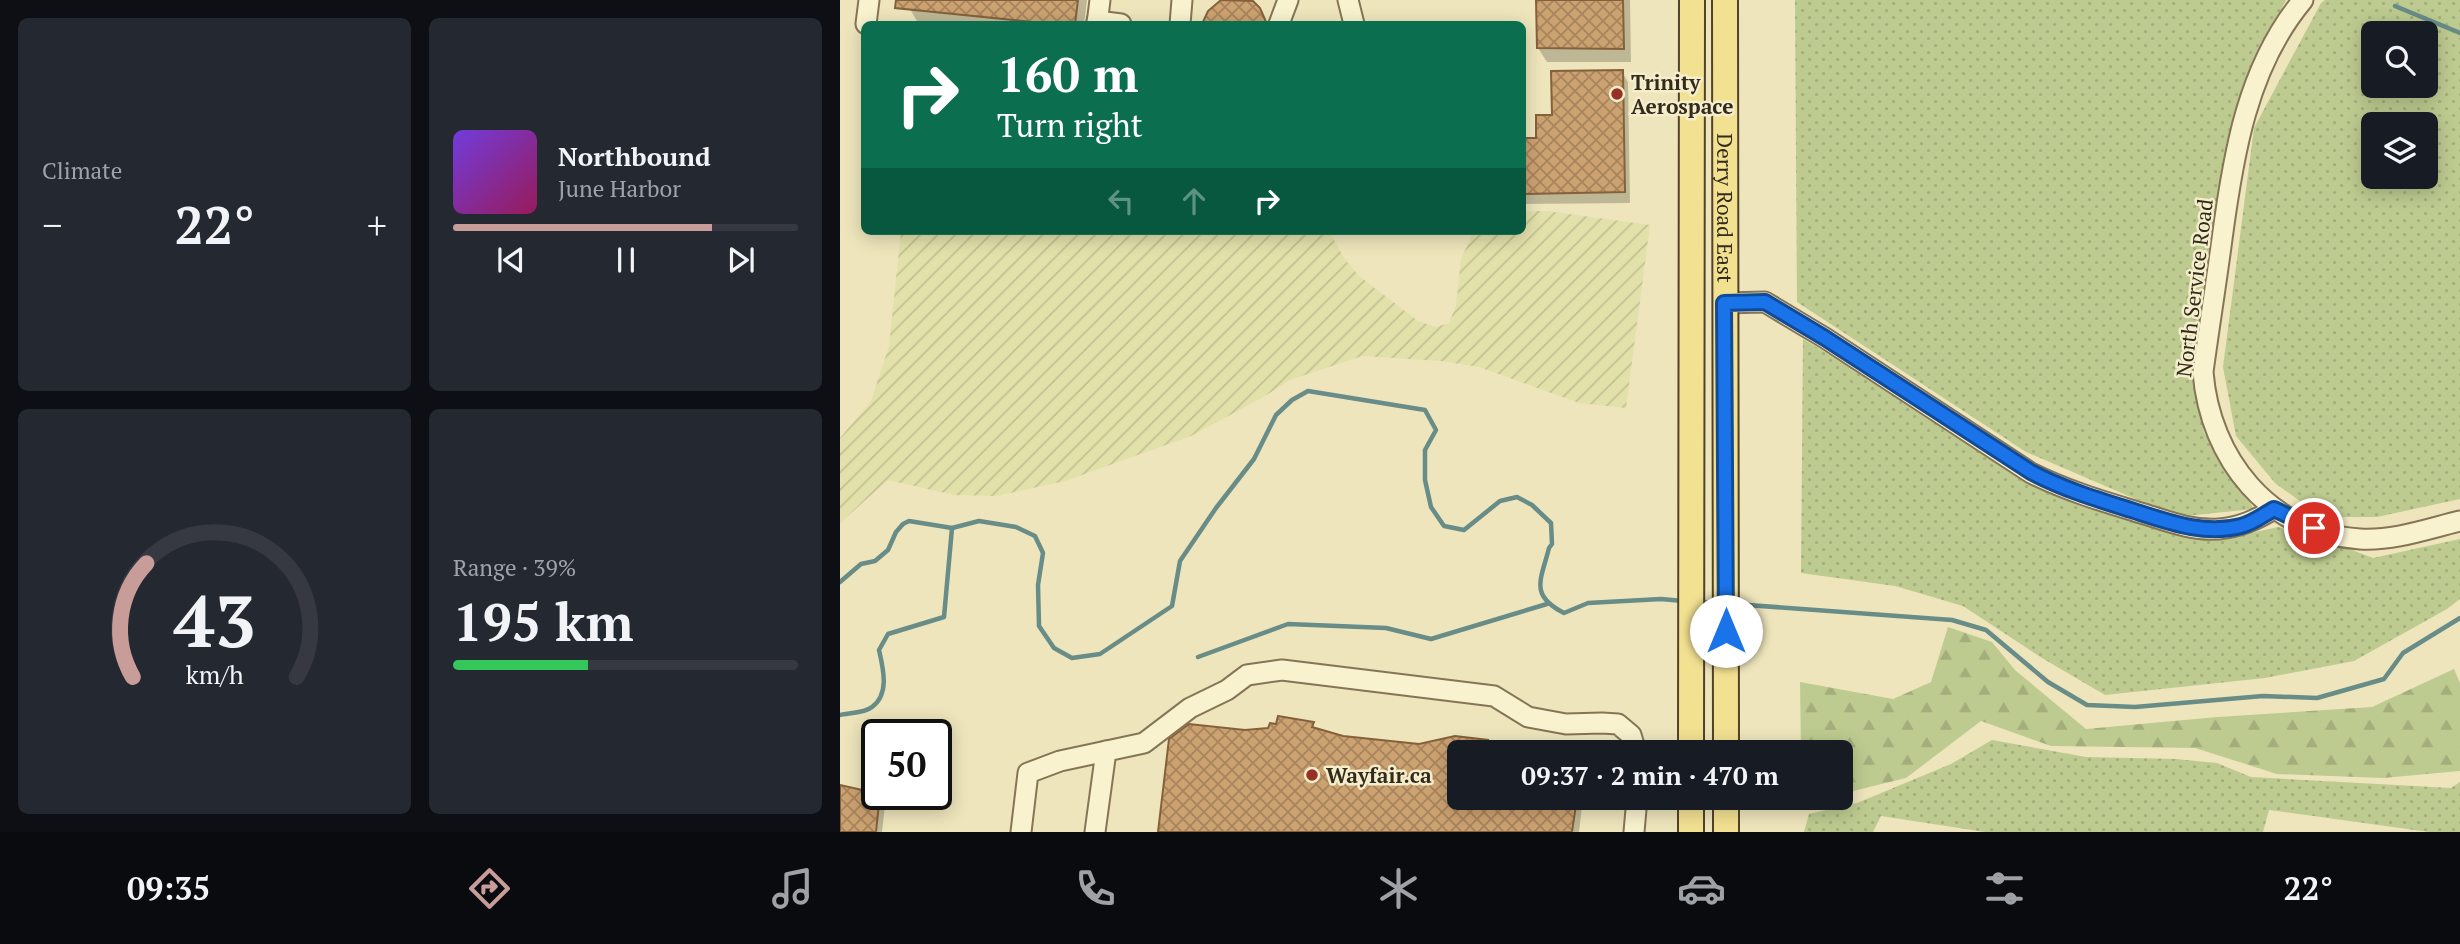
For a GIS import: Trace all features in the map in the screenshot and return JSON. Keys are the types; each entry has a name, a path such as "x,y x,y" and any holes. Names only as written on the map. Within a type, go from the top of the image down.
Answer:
{"main road":[{"name":"Derry Road East","path":"1691,740 1692,0"},
{"name":"Derry Road East","path":"1725,0 1726,740"},
{"path":"1691,810 1691,832"},
{"path":"1726,810 1726,832"}],"lane":[{"path":"866,21 869,0"},
{"path":"1097,21 1100,0"},
{"path":"1180,21 1182,0"},
{"path":"1280,21 1288,0"},
{"path":"1348,0 1353,21"},
{"name":"North Service Road","path":"2303,0 2267,60 2240,129 2203,372 2208,408 2220,440 2244,481 2274,509 2328,534 2360,539 2389,538 2460,522"},
{"path":"1724,303 1765,302 2031,472 2066,490 2190,528 2241,526 2274,509"},
{"path":"1021,832 1028,773 1060,761 1144,743 1190,708 1227,690 1247,675 1282,670 1494,696 1528,717 1566,724 1618,724 1631,735 1632,740"},
{"path":"1095,832 1106,751"},
{"path":"1634,832 1636,810"}],"shaded area":[{"path":"1526,211 1547,211 1650,225 1626,408 1579,403 1479,367 1441,361 1362,356 1290,380 1191,436 1065,481 997,496 954,495 888,480 840,523 840,438 871,401 889,346 901,235 1331,235 1344,258 1359,276 1418,321 1436,327 1449,323 1456,306 1461,259 1472,235 1526,235"}],"green space":[{"path":"1795,0 2286,0 2243,86 2224,166 2204,275 2196,374 2204,432 2254,509 2185,516 2161,510 2026,452 1797,302"},
{"path":"2325,0 2460,0 2460,499 2377,517 2322,517 2275,483 2236,436 2223,367 2254,128"},
{"path":"1803,339 1902,398 2042,490 2144,524 2215,541 2278,527 2326,540 2373,558 2460,539 2460,599 2354,661 2265,678 2105,695 2042,658 1963,606 1895,586 1801,573"},
{"path":"1948,627 1992,642 2015,670 2086,729 2372,707 2454,669 2460,683 2460,771 2383,778 2277,774 2195,748 2051,746 1981,721 1906,778 1853,791 1853,740 1801,740 1800,682 1893,699 1931,682"},
{"path":"1992,740 2086,757 2176,759 2217,763 2251,777 2451,788 2460,782 2460,832 2429,832 2269,810 2263,832 1985,832 1881,816 1873,832 1804,832 1809,814 1826,810 1853,810 1853,804 1951,764"}],"building":[{"path":"896,0 1078,0 1075,21 1023,21 895,8"},
{"path":"1221,0 1253,1 1260,8 1266,21 1203,21 1208,11"},
{"path":"1536,0 1623,0 1624,49 1537,48"},
{"path":"1623,70 1625,192 1526,194 1526,138 1536,138 1536,115 1552,115 1551,71"},
{"name":"Wayfair.ca","path":"1278,716 1314,722 1312,727 1343,736 1419,744 1455,736 1488,740 1447,740 1447,810 1575,810 1572,832 1158,832 1169,739 1189,724 1245,730 1268,728 1270,723 1276,724"},
{"path":"840,785 861,790 861,810 878,810 876,832 840,832"}],"waterway":[{"path":"2395,6 2460,33"},
{"path":"840,582 861,564 875,561 888,550 896,532 909,521 952,528 979,521 1016,527 1035,536 1043,553 1038,585 1039,626 1054,648 1072,658 1100,654 1172,606 1180,561 1254,459 1276,415 1292,400 1308,391 1425,410 1436,430 1425,450 1425,480 1431,507 1444,526 1464,530 1500,501 1517,497 1532,505 1551,523 1552,544 1541,578 1542,593 1546,600 1564,613 1588,603 1661,599 1683,601"},
{"path":"840,715 865,710 878,702 884,680 879,650 888,634 944,617 952,528"},
{"path":"1699,602 1718,603"},
{"path":"1198,657 1288,624 1386,628 1431,639 1547,604"},
{"path":"1734,604 1952,620 1986,630 2048,682 2087,705 2135,707 2263,696 2317,698 2384,679 2403,653 2460,618"}],"place":[{"name":"Trinity Aerospace","path":"1617,94"},
{"name":"Wayfair.ca","path":"1312,775"}],"route":[{"path":"1726,631 1724,303 1765,302 2031,472 2066,490 2190,528 2241,526 2274,509 2314,528"}]}
